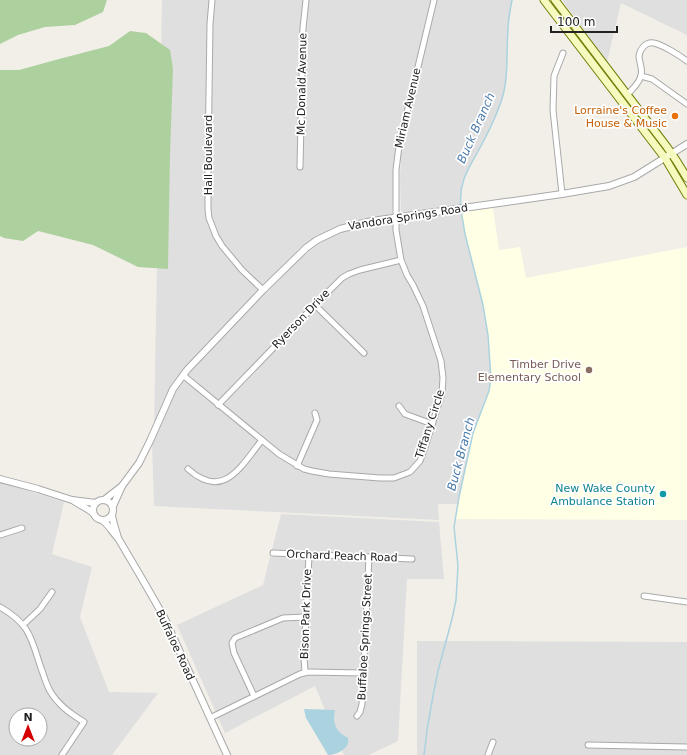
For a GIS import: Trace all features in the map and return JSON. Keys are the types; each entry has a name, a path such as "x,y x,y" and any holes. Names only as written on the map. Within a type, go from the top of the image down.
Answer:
{"main road":[{"path":"544,0 665,158 687,195"},
{"path":"555,0 672,154 687,178"}],"street":[{"name":"Hall Boulevard","path":"212,0 210,30 208,209 212,227 222,246 242,270 263,290"},
{"name":"Mc Donald Avenue","path":"300,167 303,28 306,0"},
{"name":"Miriam Avenue","path":"395,218 396,170 399,146 434,0"},
{"path":"626,95 635,87 641,76 642,70 639,61 640,53 644,46 650,42 674,52 687,61"},
{"path":"562,194 553,110 554,76 563,53"},
{"path":"641,76 652,80 687,104"},
{"name":"Vandora Springs Road","path":"112,506 122,486 139,463 174,389 187,370 263,290 306,248 317,240 351,225 372,221 562,194 611,185 634,177 687,144"},
{"name":"Tiffany Circle","path":"184,376 279,454 304,469 329,474 380,478 394,478 410,472 420,461 442,393 443,378 441,361 423,306 413,285 406,275 401,260 395,218"},
{"name":"Ryerson Drive","path":"218,404 342,278 360,270 401,260"},
{"path":"315,305 364,353"},
{"path":"399,406 405,414 432,424"},
{"path":"297,466 317,420 315,413"},
{"path":"188,469 202,480 214,482 227,480 235,474 262,440"},
{"path":"0,478 72,500 88,502 108,501 112,506 113,512 108,519 103,521 97,518 88,509 72,500"},
{"name":"Vandora Springs Road","path":"104,500 122,486"},
{"path":"93,513 93,507 96,502"},
{"name":"Buffaloe Road","path":"112,515 113,524 118,538"},
{"name":"Buffaloe Road","path":"103,521 118,538 164,617 227,755"},
{"path":"0,535 22,528"},
{"name":"Orchard Peach Road","path":"273,553 412,559"},
{"name":"Bison Park Drive","path":"305,672 305,618 308,555"},
{"name":"Buffaloe Springs Street","path":"357,716 360,712 362,704 369,557"},
{"path":"23,625 40,609 52,592"},
{"path":"644,596 687,602"},
{"path":"0,607 10,613 30,634 46,682 55,699 65,709 84,722 62,755"},
{"path":"254,696 234,653 232,643 235,638 283,618 305,618"},
{"path":"210,718 305,672 363,673"},
{"path":"488,755 493,742"},
{"path":"588,745 687,747"}],"shaded area":[{"path":"162,0 512,0 508,29 506,80 502,100 483,143 464,177 460,195 461,206 405,213 401,211 401,161 395,162 392,214 336,227 300,248 205,346 179,376 168,392 154,426"},
{"path":"562,0 687,0 687,35 621,3 607,62"},
{"name":"Timber Drive Elementary School","path":"493,208 499,250 520,247 526,278 687,247 687,520 455,519 473,433 489,391 491,379 488,335 483,305 461,212"},
{"path":"461,212 483,305 488,335 491,379 489,391 473,433 458,504 438,504 439,520 154,506 152,441 176,390 189,372 289,268 326,239 348,229 370,223"},
{"path":"0,482 64,502 52,554 92,567 80,617 109,692 158,693 112,755 0,755"},
{"path":"281,514 439,522 444,579 407,579 398,741 369,755 344,755 315,686 225,733 177,625 263,585"},
{"path":"417,641 687,642 687,755 417,755"}],"green space":[{"path":"0,0 107,0 103,12 75,25 45,27 18,35 0,44"},
{"path":"130,31 146,33 170,50 173,69 168,269 138,267 93,245 38,231 23,241 0,236 0,70 19,70 109,46"}],"water":[{"path":"304,709 335,710 334,719 336,727 340,733 348,738 345,748 335,754 328,755 306,718"}],"waterway":[{"name":"Buck Branch","path":"461,206 461,188 463,180 492,123 504,93 508,22 512,0"},
{"name":"Buck Branch","path":"424,755 438,671 456,600 458,566 454,527 459,497 473,433 489,391 491,379 488,335 483,305 465,234 461,210"}],"place":[{"name":"Lorraine's Coffee House & Music","path":"675,116"},
{"name":"Timber Drive Elementary School","path":"589,370"},
{"name":"New Wake County Ambulance Station","path":"663,494"}]}
